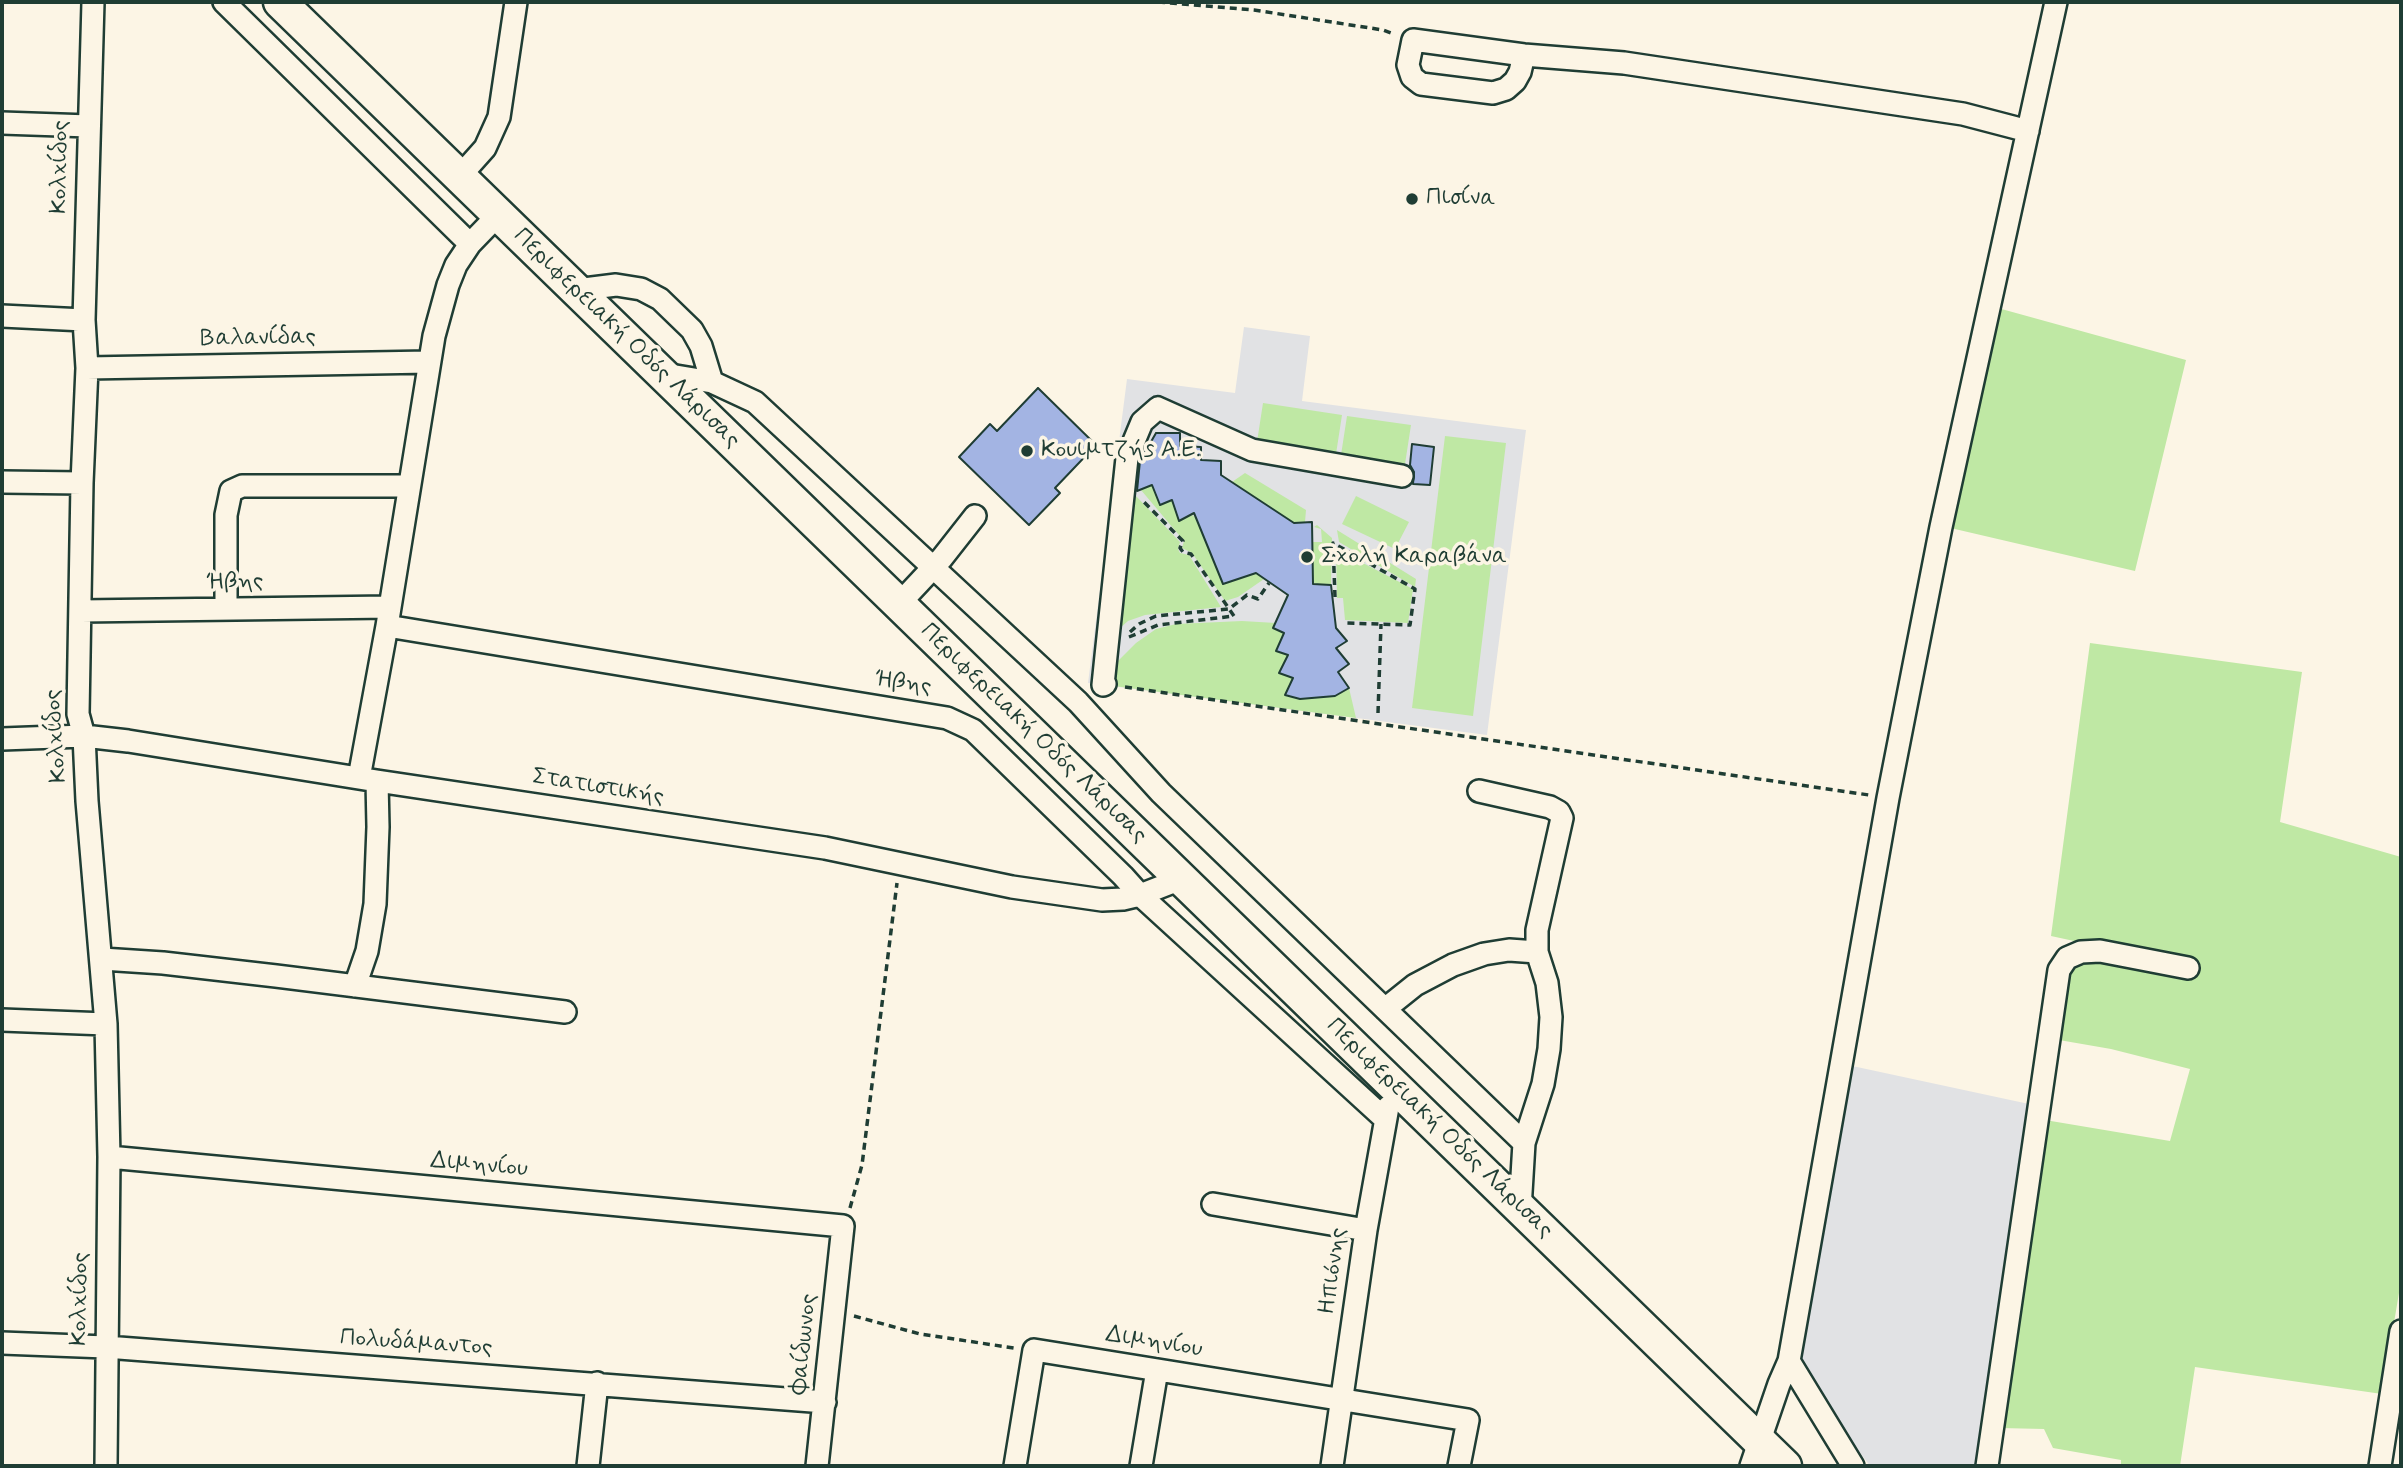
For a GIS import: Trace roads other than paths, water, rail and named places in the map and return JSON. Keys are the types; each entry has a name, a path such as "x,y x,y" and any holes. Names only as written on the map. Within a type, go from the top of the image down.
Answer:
{"highway":[{"name":"Περιφερειακή Οδός Λάρισας","path":"280,2 1394,1085 1520,1209 1756,1454 1785,1466"}],"street":[{"name":"Κολχίδος","path":"93,2 84,320 87,368 78,714 84,736 106,1024 109,1157 106,1466"},
{"path":"224,2 470,244"},
{"path":"460,176 485,148 499,117 516,2"},
{"path":"1756,1454 1789,1361 1888,798 1941,527 2056,2"},
{"path":"1524,55 1520,72 1506,89 1493,93 1421,83 1412,77 1408,65 1413,40 1524,55 1624,63 1963,114 2028,131"},
{"path":"2,122 89,126"},
{"path":"355,986 367,951 375,904 379,827 368,780 388,617 429,362 448,285 456,265 470,244 499,214"},
{"path":"576,290 616,285 641,289 660,299 692,330 701,346 712,382"},
{"path":"2,316 84,320"},
{"name":"Βαλανίδας","path":"87,368 429,362"},
{"path":"663,374 712,382 755,402 1077,702 1161,793 1524,1143"},
{"path":"1105,684 1127,458 1142,422 1158,408 1252,450 1402,476"},
{"path":"2,482 82,483"},
{"path":"226,609 226,515 231,491 242,486 409,486"},
{"path":"899,604 975,516"},
{"name":"Ήβης","path":"81,611 226,609 388,617 947,718 973,730 1124,876 1140,895 1385,1119"},
{"name":"Στατιστικής","path":"2,739 84,736 128,741 368,780 825,848 976,880 1102,900 1140,895 1181,879"},
{"path":"1479,790 1550,807 1559,812 1562,818 1537,930 1536,952 1547,983 1551,1017 1543,1084 1524,1143 1520,1209"},
{"path":"1385,1009 1415,985 1453,964 1484,954 1509,950 1536,952"},
{"path":"1987,1466 2059,970 2067,958 2081,952 2100,951 2188,968"},
{"path":"102,959 163,963 565,1012"},
{"path":"2,1020 106,1024"},
{"name":"Ηπιόνης","path":"1332,1466 1366,1230 1385,1119 1394,1085"},
{"name":"Διμηνίου","path":"109,1157 843,1226"},
{"path":"1213,1204 1366,1230"},
{"name":"Φαίδωνος","path":"817,1466 843,1226"},
{"path":"2380,1466 2401,1331"},
{"name":"Πολυδάμαντος","path":"2,1343 106,1347 825,1402"},
{"name":"Διμηνίου","path":"1015,1466 1034,1350 1468,1420 1459,1466"},
{"path":"1789,1361 1805,1383 1853,1466"},
{"path":"1140,1466 1157,1370"},
{"path":"587,1466 597,1383"}],"place":[{"name":"Πισίνα","path":"1412,199"},
{"name":"Κουιμτζήs Α.Ε.","path":"1027,451"},
{"name":"Σχολή Καραβάνα","path":"1307,557"}]}
